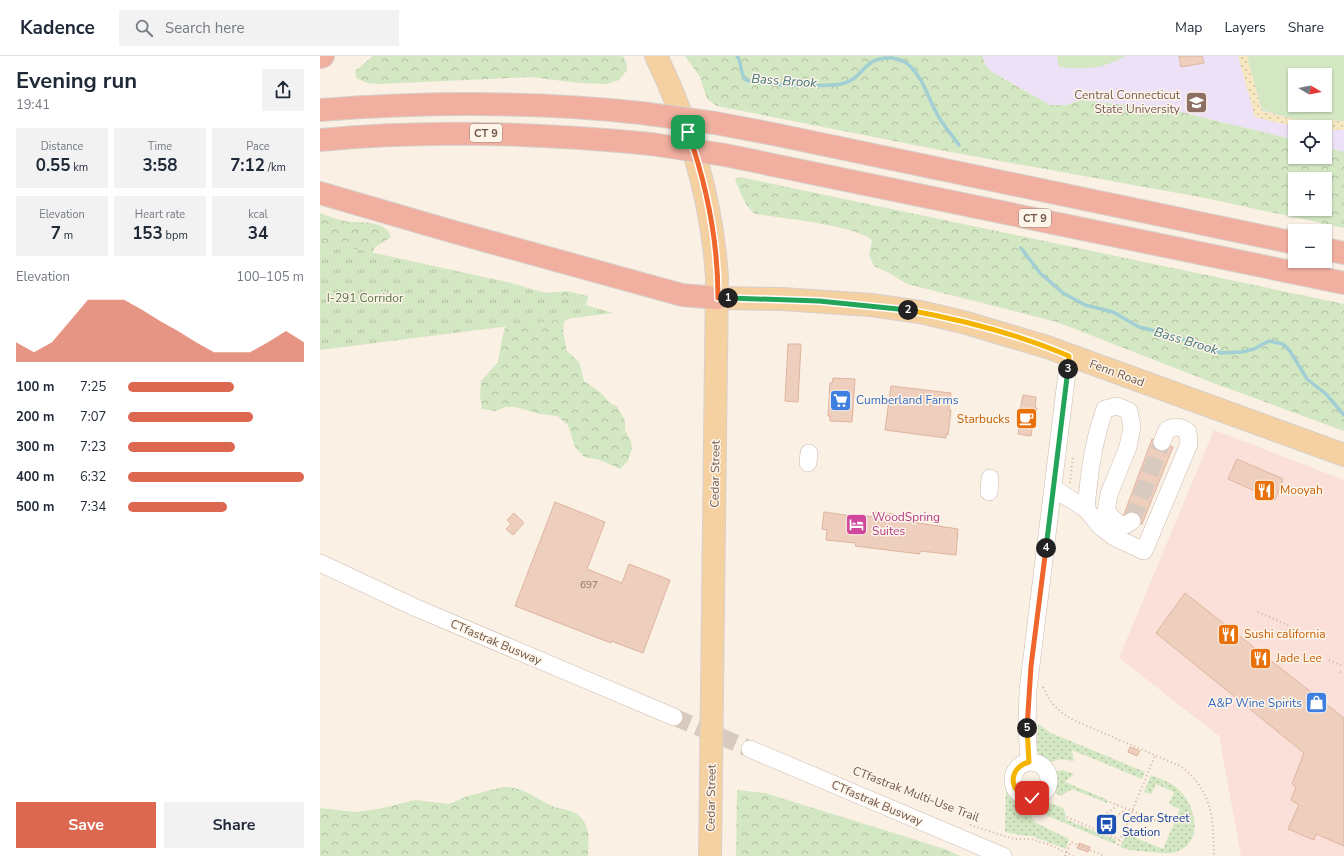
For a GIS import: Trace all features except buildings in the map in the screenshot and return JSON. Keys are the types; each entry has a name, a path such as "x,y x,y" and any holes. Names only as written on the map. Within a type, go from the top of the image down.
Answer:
{"highway":[{"name":"CT 9","path":"320,110 396,105 474,104 566,107 641,113 715,123 1288,242"},
{"name":"CT 9","path":"320,140 403,134 486,133 590,138 651,144 725,155 1344,283"},
{"path":"320,193 682,295 718,298"},
{"path":"1332,250 1344,253"}],"main road":[{"name":"Cedar Street","path":"656,56 675,99 697,159 709,206 716,258 718,298 710,856"},
{"name":"Fenn Road","path":"718,298 789,300 901,309 963,322 1029,341 1344,455"}],"street":[{"path":"1029,762 1027,728 1028,690 1060,492 1069,356"},
{"path":"1086,509 1092,453 1100,422 1106,409 1117,406 1129,411 1132,427 1128,447 1109,494 1106,512 1116,523 1126,525 1132,521"},
{"path":"1060,492 1086,509 1101,527 1114,537 1144,551 1189,444 1188,432 1181,427 1173,427 1167,430 1162,442"},
{"name":"CTfastrak Busway","path":"320,563 414,607 674,717"},
{"name":"CTfastrak Busway","path":"750,750 1003,856"}],"path":[{"path":"1060,492 1073,454"},
{"path":"1258,612 1288,625"},
{"path":"1285,631 1299,637"},
{"path":"1329,660 1342,666"},
{"path":"1340,672 1344,674"},
{"path":"1043,680 1048,699 1059,712 1073,720 1180,766 1188,772 1205,793 1213,820 1214,856"},
{"path":"1125,828 1155,756"},
{"path":"1110,802 1157,821"},
{"path":"1101,818 1118,805"},
{"path":"1110,822 1127,809"},
{"path":"1067,817 1120,840"},
{"name":"CTfastrak Multi-Use Trail","path":"968,825 1014,839 1030,839 1048,844 1073,856"},
{"path":"1118,845 1122,834"},
{"path":"1065,856 1071,842 1098,855 1105,856"}],"shaded area":[{"name":"Central Connecticut State University","path":"982,56 1344,56 1344,152 1332,149 1332,120 1288,120 1288,138 1177,111 1081,100 1066,105 1050,105 992,72 986,66"},
{"path":"1214,430 1344,480 1344,856 1241,856 1219,736 1119,658"}],"green space":[{"path":"373,56 623,56 627,65 627,70 619,80 607,84 580,83 530,77 379,84 367,83 356,78 355,71"},
{"path":"685,56 982,56 986,66 992,72 1050,105 1066,105 1081,100 1177,111 1288,138 1288,164 1332,164 1332,149 1344,152 1344,228 1332,225 1332,224 1288,216 1332,216 1332,172 1288,172 1288,216 1205,198 940,150 717,106 707,99 700,77"},
{"path":"1057,56 1125,56 1109,64 1093,68 1076,68 1059,67"},
{"path":"1247,56 1344,56 1344,121 1293,119 1262,110"},
{"path":"740,177 1344,304 1344,431 1216,384 1057,322 907,284 874,266 869,255 872,240 863,235 835,226 756,214 752,212 746,204 735,179"},
{"path":"320,213 344,221 377,224 388,231 391,237 374,248 372,257 544,293 567,291 588,296 586,304 564,322 563,331 567,351 579,362 584,381 601,393 610,403 617,406 625,421 625,430 631,441 632,449 628,461 620,469 600,460 584,457 575,447 568,425 557,416 540,414 515,407 506,407 495,411 482,409 480,395 481,381 498,362 502,338 507,321 320,301"},
{"name":"I-291 Corridor","path":"320,241 511,283 613,313 320,350"},
{"path":"1038,724 1051,733 1145,772 1142,779 1072,750 1074,761 1060,759 1052,762 1046,761 1041,758 1037,751"},
{"path":"1063,770 1074,774 1065,782 1108,800 1107,803 1072,789 1061,796 1052,791 1054,772"},
{"path":"1151,775 1178,789 1189,804 1193,814 1194,832 1191,841 1184,847 1172,853 1135,851 1120,847 1126,834 1163,849 1180,809 1169,804 1174,792 1156,784 1151,794 1144,792"},
{"path":"1006,786 1010,795 1026,809 1036,823 1069,839 1066,849 1032,836 1005,832"},
{"path":"503,787 510,787 523,791 556,808 576,813 580,816 586,824 588,833 588,856 320,856 320,808 356,812 378,809 415,800 449,804 468,796"},
{"path":"737,790 765,793 945,849 960,856 736,856"},
{"path":"1045,801 1063,808 1066,815 1065,819 1116,840 1115,844 1048,816 1040,807 1041,803"}],"sand":[{"path":"1238,56 1247,56 1262,111 1293,119 1318,120 1288,120 1288,125 1255,117"},
{"path":"1332,121 1344,121 1344,130 1332,130"}],"waterway":[{"name":"Bass Brook","path":"737,56 740,62 742,75 746,80 767,84 794,85 841,84 855,78 869,64 882,58 892,58 903,61 907,63 919,77 938,116 959,145"},
{"name":"Bass Brook","path":"1021,248 1040,273 1063,293 1085,305 1113,312 1139,327 1175,336 1221,353 1242,352 1254,349 1269,341 1283,344 1290,351 1307,379 1326,394 1344,415"}],"tunnel":[{"path":"1132,521 1162,442"},
{"path":"674,717 750,749"}],"place":[{"name":"Central Connecticut State University","path":"1196,102"},
{"name":"Cumberland Farms","path":"841,400"},
{"name":"Starbucks","path":"1026,419"},
{"name":"Mooyah","path":"1265,490"},
{"name":"WoodSpring Suites","path":"856,524"},
{"name":"Sushi california","path":"1229,634"},
{"name":"Jade Lee","path":"1261,658"},
{"name":"A&P Wine Spirits","path":"1317,703"},
{"name":"Cedar Street Station","path":"1107,825"}],"route":[{"path":"688,132 702,175 709,206 716,258 718,298 819,301 871,305 908,310 971,324 1048,347 1069,356 1028,690 1027,728 1029,762 1019,767 1013,776 1014,787 1017,792 1022,796 1032,798"}]}
